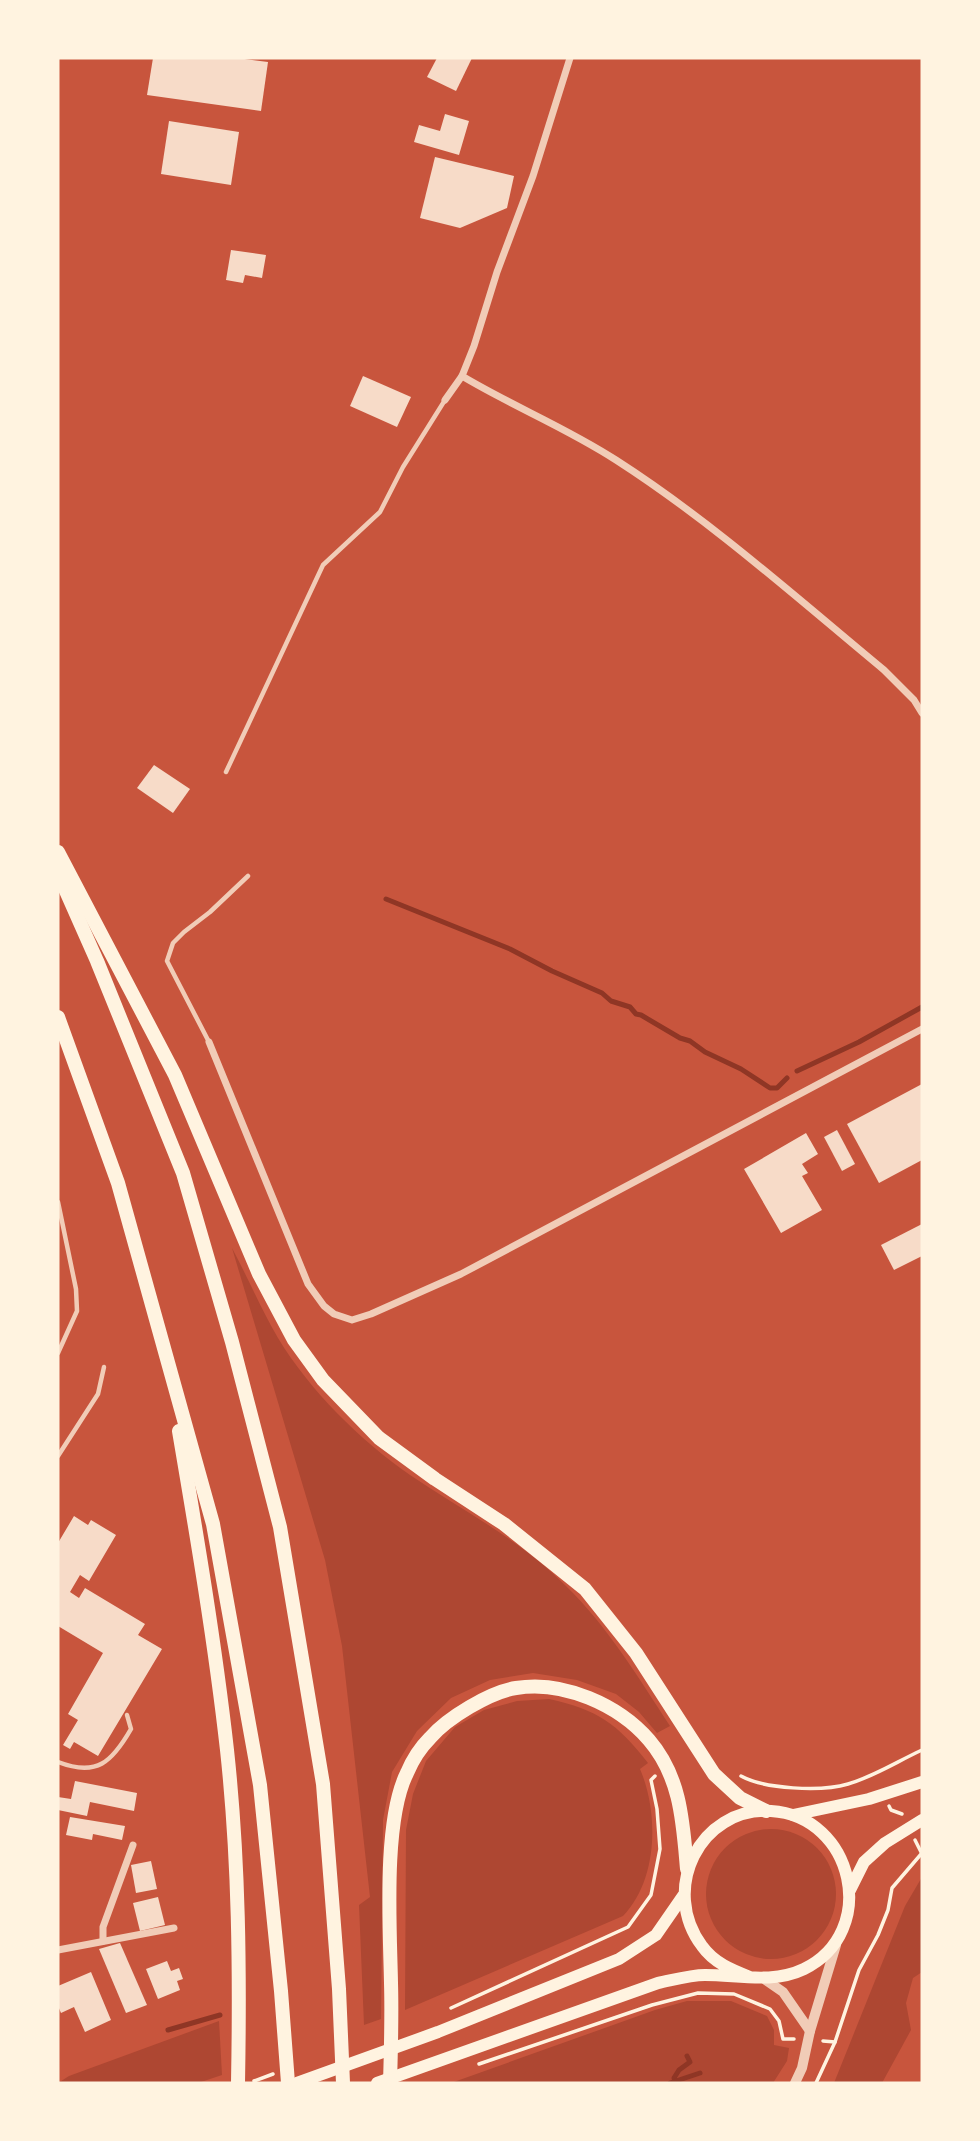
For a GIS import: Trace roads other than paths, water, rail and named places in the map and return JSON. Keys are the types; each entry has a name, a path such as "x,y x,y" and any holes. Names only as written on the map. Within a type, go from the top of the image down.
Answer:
{"highway":[{"path":"58,852 175,1074 259,1274 294,1340 323,1380 379,1438 504,1524 585,1588 643,1663 713,1774 740,1798 766,1811"},
{"path":"58,873 183,1172 232,1342 280,1527 323,1784 344,2083"},
{"path":"58,1017 118,1183 213,1524 260,1785 288,2083"},
{"path":"166,1351 212,1629 227,1752 235,1847 239,1955 238,2083"},
{"path":"390,2083 390,1863 395,1816 406,1774 430,1737 464,1711 497,1694 517,1688 548,1688 594,1700 624,1717 649,1740 678,1790 687,1869"}],"main road":[{"path":"793,1815 886,1794 922,1782"},
{"path":"377,2083 650,1986 702,1975 757,1977 785,1976 806,1968 824,1955 838,1938 848,1915 850,1890 845,1866 833,1844 815,1826 793,1815 766,1811 746,1814 718,1828 696,1850 687,1869 683,1896 688,1924 702,1948 724,1966 757,1977"},
{"path":"850,1890 864,1862 885,1843 922,1820"},
{"path":"297,2083 438,2032 619,1959 656,1935 683,1896"}],"street":[{"path":"445,400 462,376 474,346 497,272 533,176 570,58"},
{"path":"462,376 502,401 581,439 617,460 681,505 884,670 914,700 922,713"},
{"path":"209,1042 308,1283 324,1306 334,1314 352,1320 461,1274 922,1029"},
{"path":"103,1941 103,1927 133,1844"},
{"path":"58,1950 174,1928"},
{"path":"795,2083 802,2068 810,2031 838,1938"},
{"path":"757,1977 783,1992 810,2031"}],"lane":[{"path":"226,772 323,565 380,512 403,467 445,400"},
{"path":"209,1042 167,961 173,943 248,876"},
{"path":"58,1202 76,1289 77,1311 58,1353"},
{"path":"58,1456 98,1395 104,1367"},
{"path":"58,1762 74,1768 99,1766 111,1759 131,1729 127,1715"}],"waterway":[{"path":"386,899 510,949 602,993 611,1001 630,1007 636,1014 741,1069 770,1088 777,1088 787,1078"},
{"path":"797,1071 859,1042 922,1007"},
{"path":"168,2030 220,2015"},
{"path":"676,2082 674,2078 679,2070 690,2062 687,2056"},
{"path":"670,2083 700,2073"}]}
